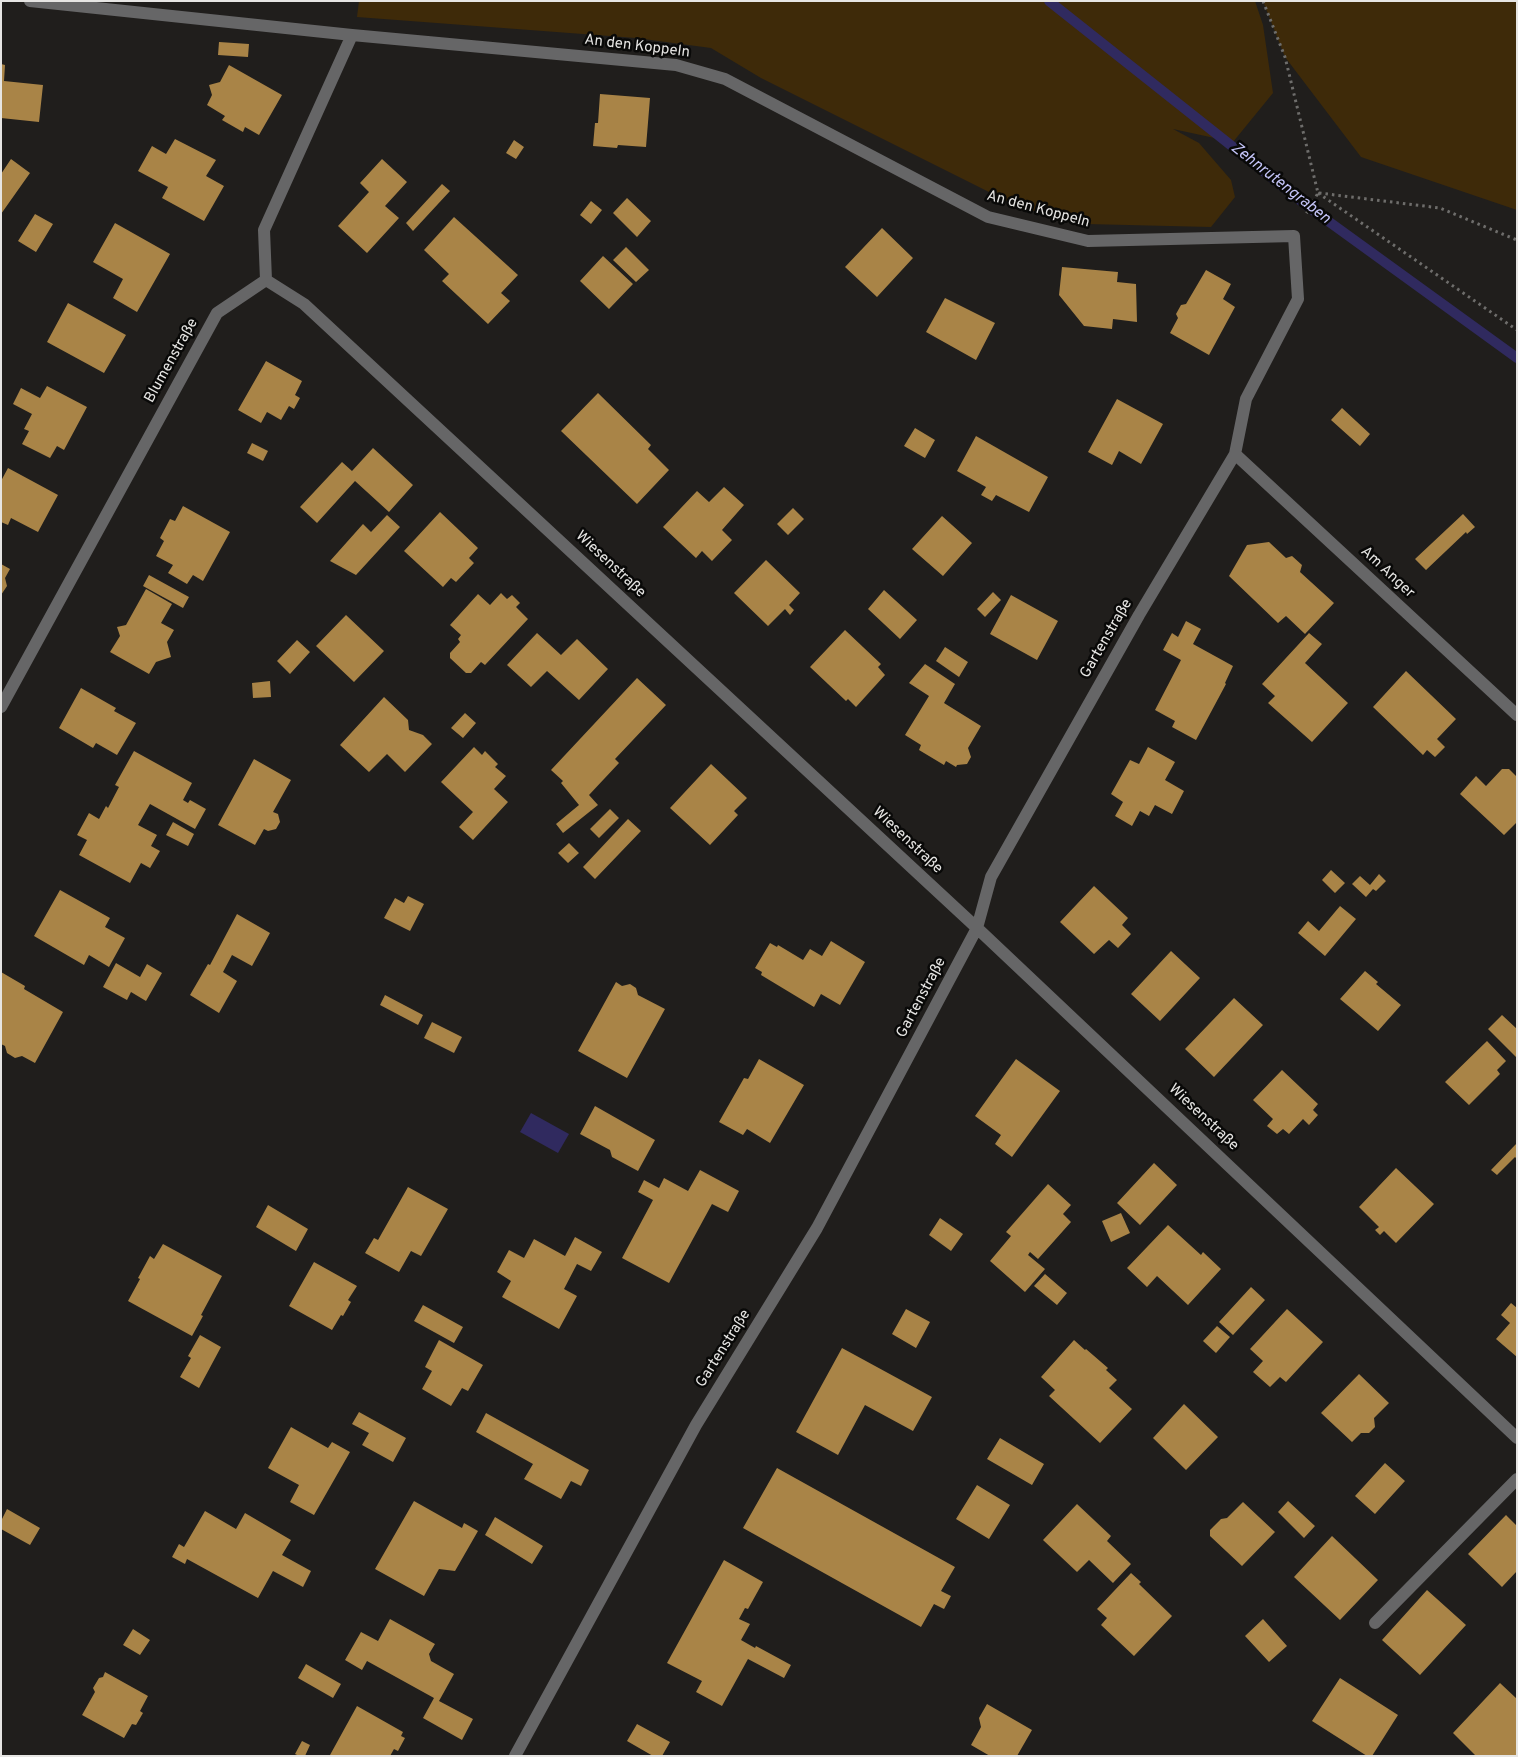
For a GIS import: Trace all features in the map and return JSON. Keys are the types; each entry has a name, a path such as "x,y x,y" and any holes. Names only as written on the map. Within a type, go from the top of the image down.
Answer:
{"street":[{"name":"An den Koppeln","path":"30,1 352,35 676,65 725,79 988,217 1088,241 1294,236"},
{"path":"266,280 264,230 352,35"},
{"name":"Gartenstraße","path":"516,1756 696,1425 817,1228 977,928 991,877 1139,614 1235,454 1246,399 1298,300 1294,236"},
{"name":"Blumenstraße","path":"1,707 217,313 266,280"},
{"name":"Wiesenstraße","path":"266,280 304,304 977,928 1517,1438"},
{"name":"Am Anger","path":"1235,454 1517,715"},
{"path":"1375,1623 1517,1479"}],"path":[{"path":"1263,1 1285,57 1318,193 1517,330"},
{"path":"1294,236 1318,193"},
{"path":"1318,193 1440,208 1517,240"}],"shaded area":[{"path":"359,1 1255,1 1263,25 1273,93 1233,142 1173,129 1199,143 1231,180 1235,197 1211,227 1086,224 1019,207 761,78 711,48 636,38 357,17"},
{"path":"1263,1 1517,1 1517,210 1361,157 1285,57"},
{"path":"531,1113 569,1134 558,1153 520,1132"}],"building":[{"path":"219,42 249,44 248,57 218,55"},
{"path":"1,64 5,65 4,81 43,85 39,122 1,118"},
{"path":"229,65 282,95 259,135 245,127 243,132 222,120 225,116 207,105 212,95 209,85 220,82"},
{"path":"600,94 650,98 646,147 618,145 617,148 593,146 595,123 598,123"},
{"path":"175,139 216,160 206,176 224,186 204,221 162,198 168,187 138,171 152,146 166,154"},
{"path":"514,140 524,147 516,159 506,153"},
{"path":"11,159 30,173 1,214 1,174"},
{"path":"382,159 407,182 385,206 399,218 367,253 338,226 369,192 360,183"},
{"path":"442,184 450,191 413,231 406,223"},
{"path":"627,198 651,221 637,237 613,213"},
{"path":"591,201 602,210 591,224 580,215"},
{"path":"35,214 53,224 36,252 18,241"},
{"path":"454,217 518,275 501,293 510,301 488,324 442,281 449,274 424,250"},
{"path":"115,223 170,254 137,312 113,298 123,279 93,262"},
{"path":"882,228 913,258 877,297 845,267"},
{"path":"626,247 649,270 636,282 613,260"},
{"path":"603,256 633,284 609,309 580,281"},
{"path":"1062,267 1118,272 1117,282 1136,284 1137,322 1113,319 1112,329 1084,326 1059,295"},
{"path":"1206,270 1231,284 1223,299 1235,307 1209,355 1170,333 1178,318 1176,314 1181,305 1186,304"},
{"path":"945,298 995,323 976,360 926,332"},
{"path":"68,303 126,335 104,373 47,342"},
{"path":"266,361 302,381 295,395 300,398 294,409 289,406 281,420 267,412 261,423 238,410"},
{"path":"47,386 87,407 64,450 57,446 50,458 22,444 29,431 24,429 32,414 13,404 21,388 40,398"},
{"path":"598,393 651,445 648,449 669,470 637,504 561,431"},
{"path":"1117,399 1163,424 1141,464 1119,451 1112,465 1088,452"},
{"path":"1342,408 1370,434 1360,446 1331,420"},
{"path":"915,428 935,440 925,458 904,446"},
{"path":"976,436 1048,477 1029,512 996,495 992,501 981,495 986,487 957,471"},
{"path":"252,443 268,451 263,461 247,453"},
{"path":"373,448 413,485 389,512 355,481 317,523 300,507 342,462 352,471"},
{"path":"8,468 58,495 38,532 11,518 8,525 1,522 1,481"},
{"path":"724,487 744,505 722,530 732,540 712,561 702,551 696,558 663,527 697,491 709,502"},
{"path":"183,506 230,532 203,581 193,575 187,584 168,573 173,565 156,556 164,541 160,538 170,519 175,521"},
{"path":"793,508 804,519 788,535 777,524"},
{"path":"440,512 478,548 469,558 474,563 456,582 451,578 443,587 404,551"},
{"path":"1463,514 1475,527 1467,534 1466,532 1426,570 1415,559"},
{"path":"387,515 400,527 356,575 330,561 363,524 371,532"},
{"path":"942,516 972,543 943,576 912,549"},
{"path":"1269,542 1286,558 1292,556 1302,565 1300,572 1334,603 1305,634 1286,616 1278,623 1229,576 1247,545"},
{"path":"766,560 800,593 789,605 794,610 790,615 785,609 768,626 734,593"},
{"path":"1,564 10,569 5,578 7,586 1,595"},
{"path":"149,575 189,597 183,608 143,586"},
{"path":"146,589 172,604 161,623 174,630 167,642 171,657 156,662 149,674 110,652 120,636 117,627 126,625"},
{"path":"884,590 917,620 900,639 868,609"},
{"path":"993,592 1001,600 985,617 977,609"},
{"path":"501,593 507,599 512,595 520,603 516,607 528,619 485,665 481,662 471,673 466,673 450,658 450,653 460,642 458,639 461,635 450,625 478,594 490,605"},
{"path":"1011,595 1058,621 1037,660 990,634"},
{"path":"346,615 384,651 354,682 316,646"},
{"path":"1186,621 1201,629 1193,644 1233,666 1226,684 1196,740 1172,727 1175,721 1155,710 1181,660 1163,650 1172,633 1178,637"},
{"path":"845,630 881,664 878,667 885,675 856,707 848,699 846,701 810,667"},
{"path":"537,633 561,655 577,639 608,669 579,700 547,671 531,687 507,665"},
{"path":"1309,633 1322,644 1305,663 1348,703 1312,742 1268,703 1275,696 1262,684"},
{"path":"297,640 310,652 290,674 277,661"},
{"path":"945,647 968,662 959,677 936,661"},
{"path":"925,664 955,684 944,703 981,726 968,748 971,757 967,764 957,765 956,767 946,761 944,765 919,750 921,745 905,735 929,696 909,683"},
{"path":"1406,671 1456,719 1437,739 1445,747 1435,757 1427,750 1423,755 1373,707"},
{"path":"637,678 666,705 615,759 619,763 589,795 598,805 563,833 556,824 579,805 561,783 563,781 551,770"},
{"path":"270,681 271,697 253,698 252,683"},
{"path":"81,688 116,708 114,711 136,723 117,755 96,743 93,748 59,728"},
{"path":"384,697 408,720 409,730 423,735 432,744 405,772 387,754 369,772 340,745"},
{"path":"465,713 476,723 463,738 451,728"},
{"path":"474,747 482,755 485,751 498,764 495,767 506,776 494,789 508,802 473,840 459,827 473,812 441,782"},
{"path":"1148,747 1175,762 1165,780 1184,791 1172,814 1155,805 1149,816 1140,811 1132,826 1115,816 1123,802 1111,794 1130,760 1139,764"},
{"path":"134,751 192,783 183,800 188,803 190,800 206,809 195,829 150,804 138,825 157,835 151,846 160,851 150,868 141,863 130,883 79,855 87,840 77,835 89,813 99,819 106,806 108,808 119,787 115,785"},
{"path":"254,759 291,780 273,812 278,814 280,822 276,829 268,831 264,829 255,845 218,825"},
{"path":"711,764 747,798 734,811 738,815 710,845 670,808"},
{"path":"1502,769 1509,769 1517,777 1517,822 1504,835 1460,794 1476,776 1486,786"},
{"path":"610,809 619,818 599,838 590,829"},
{"path":"628,819 641,831 595,879 583,867"},
{"path":"173,822 194,834 188,846 166,835"},
{"path":"569,843 579,853 568,863 558,853"},
{"path":"1331,870 1345,883 1335,893 1322,880"},
{"path":"1379,874 1386,881 1376,891 1373,889 1366,897 1352,884 1360,876 1370,885"},
{"path":"1094,886 1128,918 1122,925 1131,934 1118,948 1109,940 1094,954 1060,922"},
{"path":"60,890 110,918 105,927 125,938 109,967 89,955 84,965 34,936"},
{"path":"408,896 424,904 410,931 384,918 395,898 404,903"},
{"path":"1340,906 1356,919 1325,956 1298,933 1308,921 1319,931"},
{"path":"237,914 270,933 252,966 232,955 223,972 237,981 219,1013 190,995 208,964 210,965"},
{"path":"831,941 865,962 840,1005 821,994 814,1007 761,975 762,972 755,968 770,943 777,947 778,945 803,960 810,949 822,956"},
{"path":"1171,951 1200,978 1160,1021 1131,994"},
{"path":"116,963 140,977 147,964 162,973 146,1001 131,992 127,1000 103,987"},
{"path":"1365,971 1378,982 1376,984 1401,1005 1378,1031 1340,999"},
{"path":"1,972 25,986 24,989 63,1012 35,1063 22,1056 15,1058 7,1053 5,1046 1,1044"},
{"path":"616,982 622,986 630,984 636,988 638,995 665,1009 627,1078 578,1051"},
{"path":"385,995 423,1015 418,1025 380,1005"},
{"path":"1234,998 1263,1025 1214,1077 1185,1049"},
{"path":"1502,1015 1517,1029 1517,1058 1488,1029"},
{"path":"432,1022 462,1037 454,1053 424,1038"},
{"path":"1487,1041 1506,1061 1497,1070 1500,1074 1469,1105 1445,1082"},
{"path":"759,1059 804,1085 770,1143 747,1129 743,1135 719,1122 744,1078 748,1079"},
{"path":"1016,1059 1060,1091 1012,1157 995,1144 1001,1135 975,1116"},
{"path":"1282,1070 1318,1104 1313,1110 1318,1115 1309,1125 1303,1119 1289,1134 1283,1129 1277,1134 1267,1126 1273,1119 1253,1100"},
{"path":"595,1106 655,1140 638,1171 612,1157 610,1150 580,1134"},
{"path":"1517,1143 1517,1159 1515,1157 1497,1175 1491,1170"},
{"path":"1154,1163 1177,1185 1140,1225 1117,1203"},
{"path":"1396,1168 1434,1204 1396,1243 1384,1231 1380,1235 1375,1230 1379,1227 1359,1207"},
{"path":"700,1170 739,1191 728,1212 712,1204 669,1283 622,1258 653,1200 638,1192 644,1180 659,1188 664,1178 688,1191"},
{"path":"1048,1184 1071,1205 1063,1214 1071,1222 1038,1259 1030,1252 1028,1255 1045,1269 1025,1292 990,1261 1011,1236 1006,1232"},
{"path":"408,1187 448,1209 421,1256 411,1251 399,1272 365,1253 374,1238 378,1240"},
{"path":"268,1205 308,1229 296,1251 256,1227"},
{"path":"1121,1213 1130,1233 1111,1242 1102,1221"},
{"path":"940,1218 963,1234 951,1251 929,1235"},
{"path":"1168,1225 1201,1255 1203,1252 1221,1269 1188,1305 1157,1276 1147,1287 1127,1268"},
{"path":"575,1237 602,1252 591,1271 577,1264 564,1289 577,1296 559,1329 502,1297 511,1281 497,1272 509,1250 524,1258 534,1239 565,1256"},
{"path":"163,1244 222,1276 192,1336 128,1301 150,1256 154,1259"},
{"path":"314,1262 357,1286 348,1300 351,1302 332,1330 289,1306"},
{"path":"1045,1274 1067,1293 1057,1305 1034,1286"},
{"path":"1251,1287 1265,1300 1233,1335 1219,1322"},
{"path":"1511,1303 1517,1308 1517,1357 1496,1339 1510,1323 1501,1315"},
{"path":"423,1305 463,1327 454,1343 414,1321"},
{"path":"906,1309 930,1322 916,1348 892,1334"},
{"path":"1287,1309 1323,1342 1286,1382 1280,1377 1270,1387 1253,1372 1263,1361 1250,1349"},
{"path":"1217,1326 1230,1337 1216,1353 1203,1341"},
{"path":"200,1335 221,1347 199,1388 180,1377 191,1358 188,1356"},
{"path":"439,1340 483,1365 468,1391 462,1388 451,1406 422,1389 432,1371 425,1367"},
{"path":"1074,1340 1108,1368 1106,1370 1117,1380 1109,1388 1132,1409 1100,1443 1049,1396 1055,1390 1041,1377"},
{"path":"842,1348 932,1397 913,1431 865,1405 838,1455 796,1432"},
{"path":"1359,1374 1389,1403 1374,1418 1375,1427 1369,1433 1361,1433 1352,1442 1321,1413"},
{"path":"1184,1404 1218,1437 1186,1470 1153,1438"},
{"path":"359,1412 406,1438 393,1462 362,1445 369,1433 352,1424"},
{"path":"486,1413 589,1470 581,1486 571,1481 561,1499 524,1479 533,1464 476,1432"},
{"path":"291,1427 328,1448 332,1442 350,1452 314,1515 290,1502 299,1485 268,1468"},
{"path":"1000,1438 1044,1464 1032,1485 987,1459"},
{"path":"1385,1463 1405,1481 1375,1514 1355,1496"},
{"path":"777,1468 955,1567 941,1591 951,1596 944,1609 934,1604 921,1627 743,1528"},
{"path":"977,1485 1010,1505 989,1539 956,1519"},
{"path":"414,1501 462,1528 464,1523 478,1531 455,1571 439,1569 424,1596 375,1569"},
{"path":"1288,1501 1315,1526 1304,1538 1278,1512"},
{"path":"1243,1502 1275,1532 1242,1566 1210,1536 1210,1530 1221,1519 1227,1518"},
{"path":"1077,1504 1111,1536 1107,1541 1131,1564 1113,1583 1089,1560 1077,1572 1043,1540"},
{"path":"7,1509 40,1528 30,1545 1,1529 1,1521"},
{"path":"205,1511 236,1529 245,1513 291,1540 282,1555 311,1571 303,1587 273,1571 258,1598 187,1559 185,1564 172,1557 179,1544 184,1547"},
{"path":"1506,1515 1517,1526 1517,1571 1502,1587 1468,1554"},
{"path":"495,1517 543,1546 532,1564 485,1535"},
{"path":"1332,1536 1378,1580 1340,1620 1294,1577"},
{"path":"724,1560 763,1582 748,1609 745,1608 739,1619 750,1624 741,1640 791,1665 784,1678 748,1659 722,1706 696,1692 702,1681 667,1663"},
{"path":"1131,1573 1141,1582 1139,1584 1172,1616 1134,1656 1101,1625 1107,1618 1097,1609"},
{"path":"1427,1590 1466,1625 1420,1675 1382,1640"},
{"path":"390,1619 435,1644 429,1654 431,1661 454,1674 439,1701 473,1719 462,1740 423,1718 434,1698 367,1661 362,1670 345,1660 361,1632 378,1641"},
{"path":"1263,1619 1287,1646 1269,1662 1245,1636"},
{"path":"133,1629 150,1640 140,1655 123,1645"},
{"path":"306,1664 341,1684 333,1698 298,1678"},
{"path":"105,1672 148,1696 140,1711 143,1713 136,1725 132,1724 124,1738 82,1715 95,1692 93,1688"},
{"path":"1340,1678 1398,1715 1372,1756 1367,1756 1312,1721"},
{"path":"1500,1683 1517,1699 1517,1756 1476,1756 1453,1733"},
{"path":"987,1704 1032,1730 1017,1756 990,1756 971,1745 981,1727 979,1718"},
{"path":"357,1706 403,1732 401,1736 405,1738 398,1751 394,1749 390,1756 330,1755"},
{"path":"637,1724 670,1742 662,1756 653,1756 627,1741"},
{"path":"302,1741 310,1745 305,1756 299,1756 295,1754"}],"waterway":[{"name":"Zehnrutengraben","path":"1049,1 1310,208 1517,358"}]}
